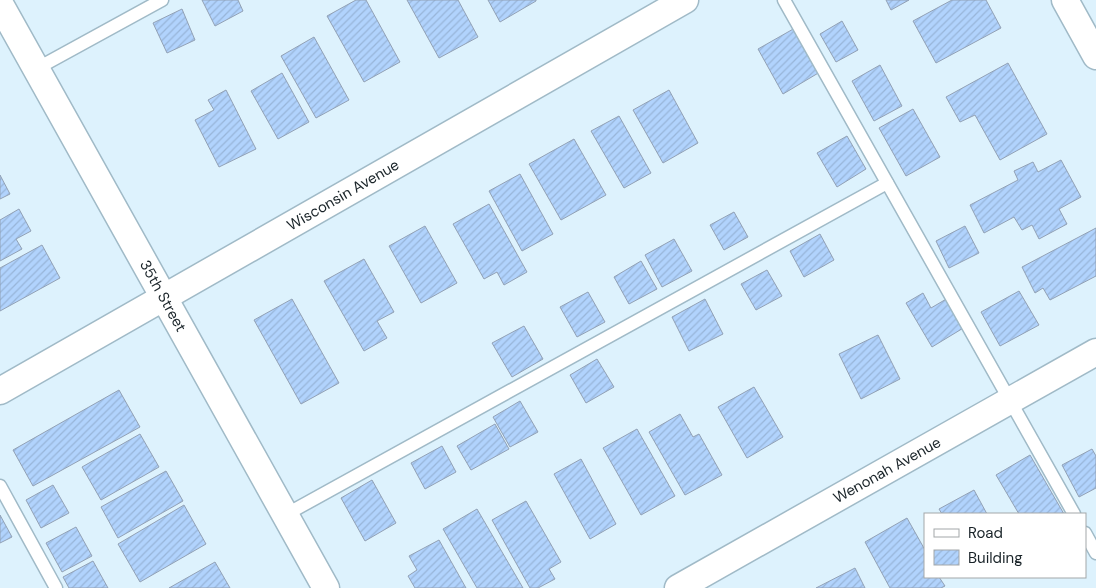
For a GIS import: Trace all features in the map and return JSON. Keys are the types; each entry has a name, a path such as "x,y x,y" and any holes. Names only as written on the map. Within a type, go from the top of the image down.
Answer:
{"street":[{"name":"Wisconsin Avenue","path":"0,391 685,0"},
{"path":"1065,0 1096,56"},
{"name":"35th Street","path":"0,4 326,588"},
{"name":"Wenonah Avenue","path":"678,588 1096,352"}],"lane":[{"path":"36,69 162,0"},
{"path":"784,0 1073,513"},
{"path":"285,514 887,183"},
{"path":"0,486 56,588"},
{"path":"1086,535 1096,553"}],"building":[{"path":"202,0 238,0 243,11 215,26"},
{"path":"356,0 366,0 400,62 364,82 327,16"},
{"path":"407,0 458,0 478,37 439,58"},
{"path":"488,0 536,0 536,1 500,22"},
{"path":"886,0 909,0 891,10"},
{"path":"952,0 986,0 1001,28 936,63 913,21"},
{"path":"182,9 195,40 167,53 153,23"},
{"path":"842,21 858,50 836,62 820,34"},
{"path":"795,28 820,72 783,94 758,49"},
{"path":"314,37 349,100 316,118 281,56"},
{"path":"1008,63 1047,134 1000,160 975,115 960,122 946,97"},
{"path":"880,65 902,106 874,121 852,81"},
{"path":"282,73 309,122 278,139 251,91"},
{"path":"226,90 256,149 219,167 195,120 214,110 208,100"},
{"path":"669,90 698,143 663,163 633,110"},
{"path":"913,109 940,157 906,176 879,128"},
{"path":"619,116 651,173 624,188 591,131"},
{"path":"847,136 866,169 837,187 817,153"},
{"path":"574,139 606,195 561,220 529,164"},
{"path":"1061,160 1081,197 1059,209 1067,224 1039,239 1032,225 1022,230 1014,217 984,233 970,205 1018,180 1014,171 1033,162 1038,172"},
{"path":"520,174 553,234 522,251 489,191"},
{"path":"0,175 10,194 0,199"},
{"path":"489,204 527,272 504,285 497,272 484,279 453,224"},
{"path":"19,209 31,231 16,239 22,249 0,261 0,220"},
{"path":"734,212 748,237 724,250 710,225"},
{"path":"425,226 457,283 421,303 389,246"},
{"path":"965,226 979,253 949,268 936,241"},
{"path":"1096,228 1096,276 1050,300 1043,288 1035,293 1022,267"},
{"path":"820,234 834,260 804,277 790,251"},
{"path":"674,239 692,271 662,287 645,255"},
{"path":"42,245 60,278 0,311 0,268"},
{"path":"364,259 394,312 377,321 387,338 364,351 324,281"},
{"path":"641,261 657,289 629,304 614,277"},
{"path":"767,270 782,296 756,310 741,284"},
{"path":"1019,291 1039,325 1000,346 981,312"},
{"path":"588,292 605,322 577,337 560,307"},
{"path":"923,293 931,308 948,298 965,327 932,347 906,303"},
{"path":"292,299 339,383 301,404 254,320"},
{"path":"705,299 723,334 689,351 672,317"},
{"path":"524,326 543,359 512,377 492,343"},
{"path":"878,335 900,379 861,399 839,354"},
{"path":"597,359 614,387 586,403 570,375"},
{"path":"754,387 783,437 747,458 718,407"},
{"path":"119,390 140,427 33,486 13,450"},
{"path":"520,401 538,432 510,447 493,417"},
{"path":"680,414 693,437 699,434 722,475 685,495 649,432"},
{"path":"495,424 509,449 471,470 457,446"},
{"path":"637,429 675,496 641,515 603,448"},
{"path":"140,434 159,467 101,500 82,467"},
{"path":"442,446 456,472 425,489 411,463"},
{"path":"1092,449 1096,456 1096,488 1079,497 1062,465"},
{"path":"1030,455 1063,513 1018,513 996,475"},
{"path":"581,459 616,524 590,539 554,474"},
{"path":"166,471 183,501 118,538 101,507"},
{"path":"372,480 396,523 365,541 341,498"},
{"path":"53,485 69,513 41,528 26,500"},
{"path":"974,490 986,513 941,513 939,509"},
{"path":"526,501 561,562 549,569 555,579 538,588 530,588 492,520"},
{"path":"184,505 206,544 140,582 118,544"},
{"path":"477,509 523,588 477,588 443,529"},
{"path":"0,515 12,537 0,543"},
{"path":"907,518 924,548 924,578 940,578 945,586 941,588 890,588 865,542"},
{"path":"76,527 92,556 62,572 46,543"},
{"path":"439,540 466,588 415,588 408,576 417,570 409,556"},
{"path":"93,561 108,588 69,588 63,577"},
{"path":"215,562 230,588 169,588"},
{"path":"855,568 865,588 816,588"}]}
